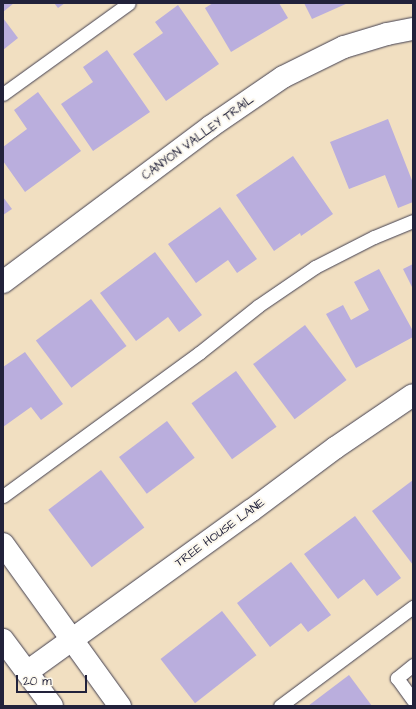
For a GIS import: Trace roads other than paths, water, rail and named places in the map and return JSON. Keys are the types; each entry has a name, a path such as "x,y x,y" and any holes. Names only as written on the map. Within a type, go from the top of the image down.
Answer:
{"street":[{"name":"CANYON VALLEY TRAIL","path":"3,282 210,127 283,77 344,48 387,34 413,29"},
{"name":"TREE HOUSE LANE","path":"27,672 252,510 335,448 413,395"},
{"path":"3,544 120,706"},
{"path":"3,640 52,706"}],"lane":[{"path":"3,94 129,3"},
{"path":"3,496 199,353 258,306 315,267 374,237 413,221"},
{"path":"280,706 413,607"},
{"path":"413,665 397,678 413,700"}]}
